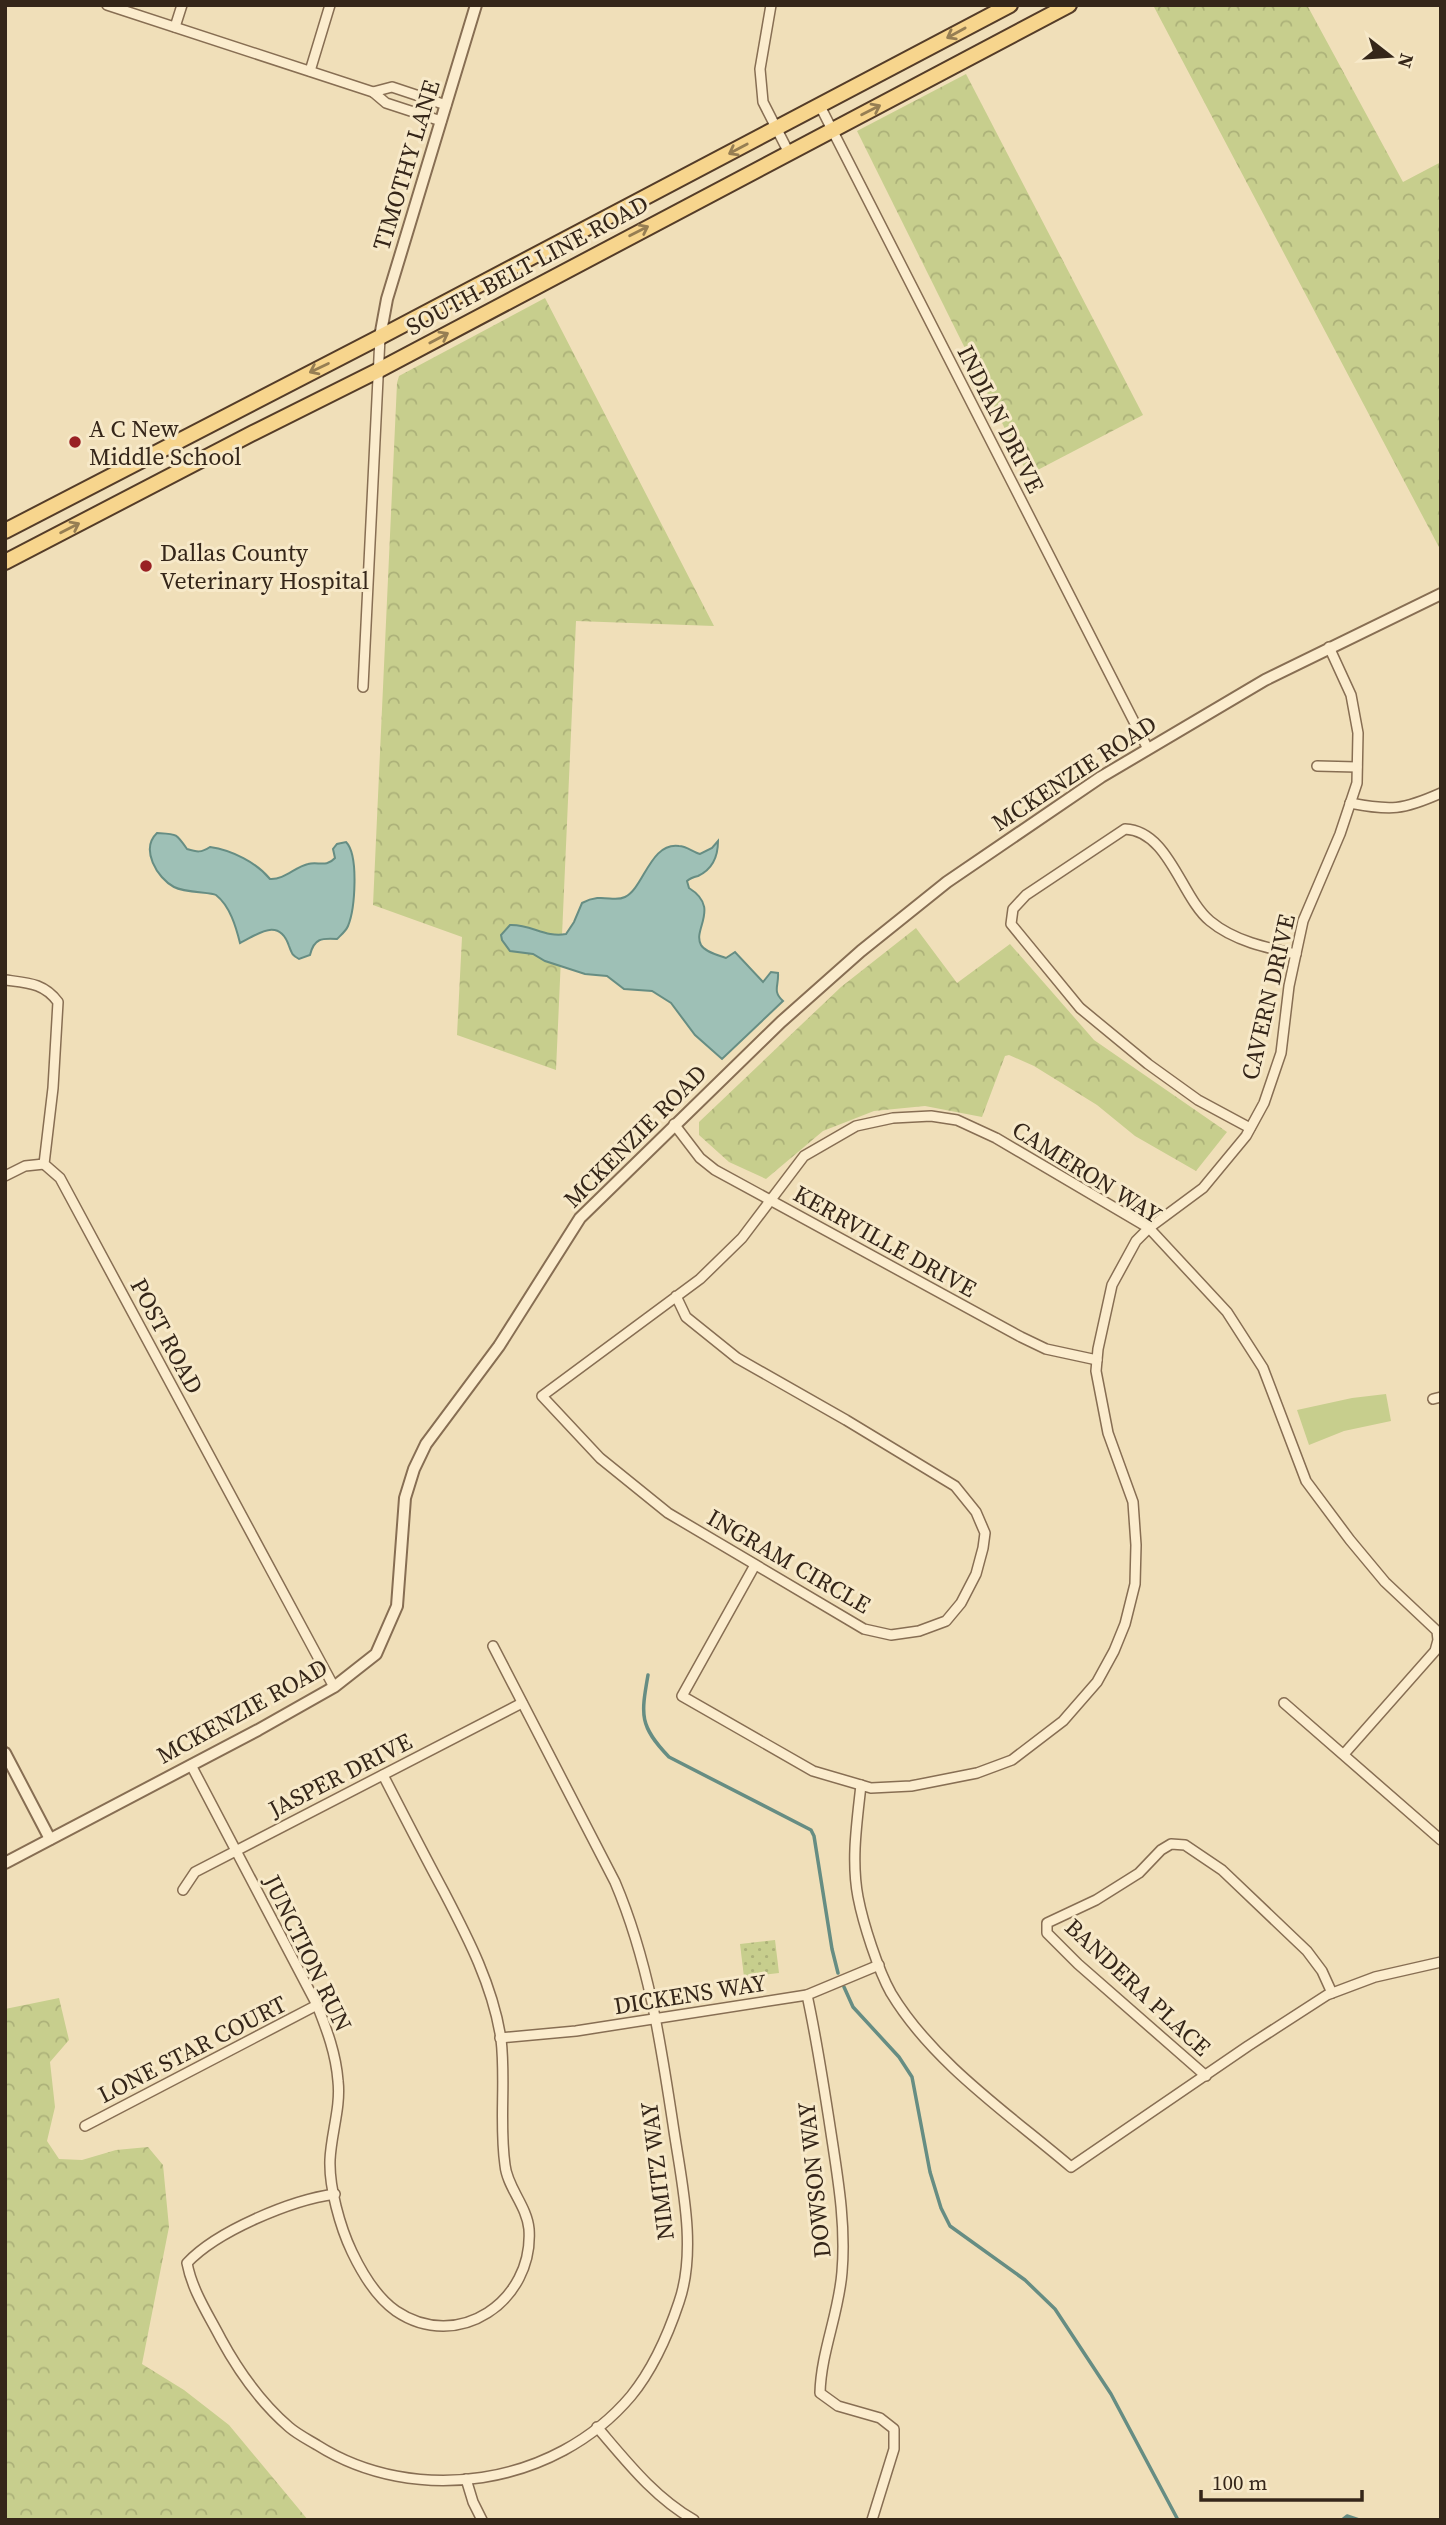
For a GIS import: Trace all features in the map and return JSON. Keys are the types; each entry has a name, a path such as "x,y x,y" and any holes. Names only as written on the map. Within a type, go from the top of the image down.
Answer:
{"main road":[{"name":"SOUTH BELT LINE ROAD","path":"5,531 1010,5"},
{"name":"SOUTH BELT LINE ROAD","path":"5,562 379,370 833,130 1048,10 1069,5"}],"street":[{"path":"107,5 373,92 386,103 441,121"},
{"path":"175,27 182,5"},
{"path":"310,71 330,5"},
{"name":"TIMOTHY LANE","path":"380,337 387,299 476,5"},
{"path":"771,5 760,69 763,102 789,153"},
{"path":"373,92 392,87 446,104"},
{"name":"INDIAN DRIVE","path":"820,106 1147,749"},
{"path":"363,687 380,337"},
{"name":"MCKENZIE ROAD","path":"5,1863 334,1687 376,1654 397,1606 405,1498 414,1469 426,1444 499,1346 580,1218 781,1022 861,951 947,882 1033,821 1147,749 1265,680 1441,594"},
{"name":"CAVERN DRIVE","path":"755,1565 682,1696 813,1771 872,1788 911,1786 977,1773 1012,1759 1063,1721 1097,1682 1125,1624 1135,1584 1133,1503 1108,1433 1096,1371 1112,1285 1136,1241 1149,1228 1203,1188 1250,1128 1264,1103 1281,1053 1289,986 1303,921 1340,834 1357,783 1358,733 1350,695 1329,647"},
{"path":"1317,766 1357,767"},
{"path":"1350,803 1395,809 1411,807 1441,793"},
{"path":"1250,1128 1198,1100 1148,1064 1080,1008 1011,924 1013,909 1026,895 1125,829 1133,830 1149,838 1159,849 1209,920 1257,945 1296,954"},
{"path":"5,980 39,985 50,991 58,1002 53,1088 44,1164 25,1166 5,1176"},
{"name":"CAMERON WAY","path":"542,1396 700,1279 742,1238 804,1156 856,1126 893,1118 932,1116 957,1120 996,1138 1149,1228 1227,1312 1263,1368 1306,1481 1385,1582 1437,1631 1435,1651 1344,1754"},
{"name":"KERRVILLE DRIVE","path":"674,1124 700,1158 715,1170 1021,1337 1046,1349 1097,1360"},
{"name":"POST ROAD","path":"44,1164 60,1178 334,1687"},
{"name":"INGRAM CIRCLE","path":"542,1396 600,1458 668,1513 864,1629 891,1634 919,1631 946,1621 961,1603 976,1574 985,1533 976,1511 955,1486 846,1419 737,1357 686,1317 676,1296"},
{"name":"NIMITZ WAY","path":"335,2194 311,2197 279,2208 201,2248 187,2263 190,2281 254,2392 290,2428 337,2458 387,2476 443,2482 503,2475 556,2455 597,2427 630,2396 654,2362 680,2299 686,2268 686,2209 657,2018 646,1967 632,1921 615,1882 493,1646"},
{"name":"JASPER DRIVE","path":"183,1890 195,1872 522,1703"},
{"path":"1284,1703 1441,1840"},
{"path":"5,1753 50,1839"},
{"name":"JUNCTION RUN","path":"191,1765 317,2005 331,2040 339,2083 330,2162 336,2206 352,2251 373,2288 396,2311 426,2324 460,2325 491,2312 514,2290 527,2261 529,2227 505,2170 501,2138 504,2085 500,2038 490,1997 475,1953 383,1774"},
{"path":"860,1785 855,1851 858,1896 879,1965 891,1992 944,2060 1071,2167 1248,2046 1332,1993 1375,1977 1441,1962"},
{"name":"BANDERA PLACE","path":"1206,2076 1078,1964 1047,1933 1047,1923 1096,1900 1139,1873 1161,1850 1171,1844 1185,1844 1222,1870 1307,1951 1322,1971 1332,1993"},
{"name":"DICKENS WAY","path":"500,2038 576,2031 807,1995 879,1965"},
{"name":"DOWSON WAY","path":"807,1995 817,2042 844,2233 842,2274 834,2325 821,2370 820,2393 838,2406 880,2418 894,2429 894,2449 872,2520"},
{"name":"LONE STAR COURT","path":"85,2126 317,2005"},
{"path":"597,2427 651,2488 675,2509 694,2520"},
{"path":"466,2479 482,2520"}],"green space":[{"path":"1153,5 1307,5 1403,182 1441,162 1441,551"},
{"path":"966,74 1143,415 1028,475 857,131"},
{"path":"545,298 714,626 576,621 556,1070 457,1035 462,937 373,905 397,383 399,376"},
{"path":"916,928 957,983 1010,944 1094,1040 1227,1132 1196,1171 1135,1136 1097,1105 1034,1066 1009,1055 1005,1056 982,1117 925,1106 874,1111 823,1131 766,1179 729,1162 699,1135 699,1122 841,987"},
{"path":"1386,1394 1391,1421 1344,1431 1309,1445 1297,1410"},
{"path":"775,1940 779,1973 744,1977 740,1944"},
{"path":"59,1998 69,2040 50,2062 55,2107 47,2141 59,2159 82,2160 116,2150 148,2147 163,2165 169,2227 142,2364 184,2390 229,2425 308,2520 5,2520 5,2009"}],"water":[{"path":"157,833 175,835 190,850 201,851 210,847 235,854 270,879 280,878 308,864 328,863 335,858 333,849 337,844 346,842 353,858 354,870 352,908 347,928 337,939 316,942 310,955 299,959 292,954 285,937 274,930 267,930 240,943 229,911 216,895 179,889 162,877 150,855 152,840"},
{"path":"718,841 716,857 711,866 687,881 689,888 703,903 704,918 699,939 701,945 726,958 735,952 763,982 771,972 778,973 777,991 783,1001 722,1059 695,1035 671,1003 652,991 624,989 607,976 585,974 545,961 533,954 510,951 502,940 501,935 510,925 551,934 566,934 582,903 595,898 625,897 632,892 661,851 679,846 700,854 712,848"}],"waterway":[{"path":"648,1675 644,1700 647,1728 669,1757 811,1830 838,1973"},
{"path":"844,1987 853,2007 899,2057 912,2077 930,2172 941,2208 950,2226 1025,2280 1055,2309 1111,2394 1178,2520"},
{"path":"1342,2520 1347,2516 1359,2520"}],"place":[{"name":"A C New Middle School","path":"75,442"},
{"name":"Dallas County Veterinary Hospital","path":"146,566"}]}
